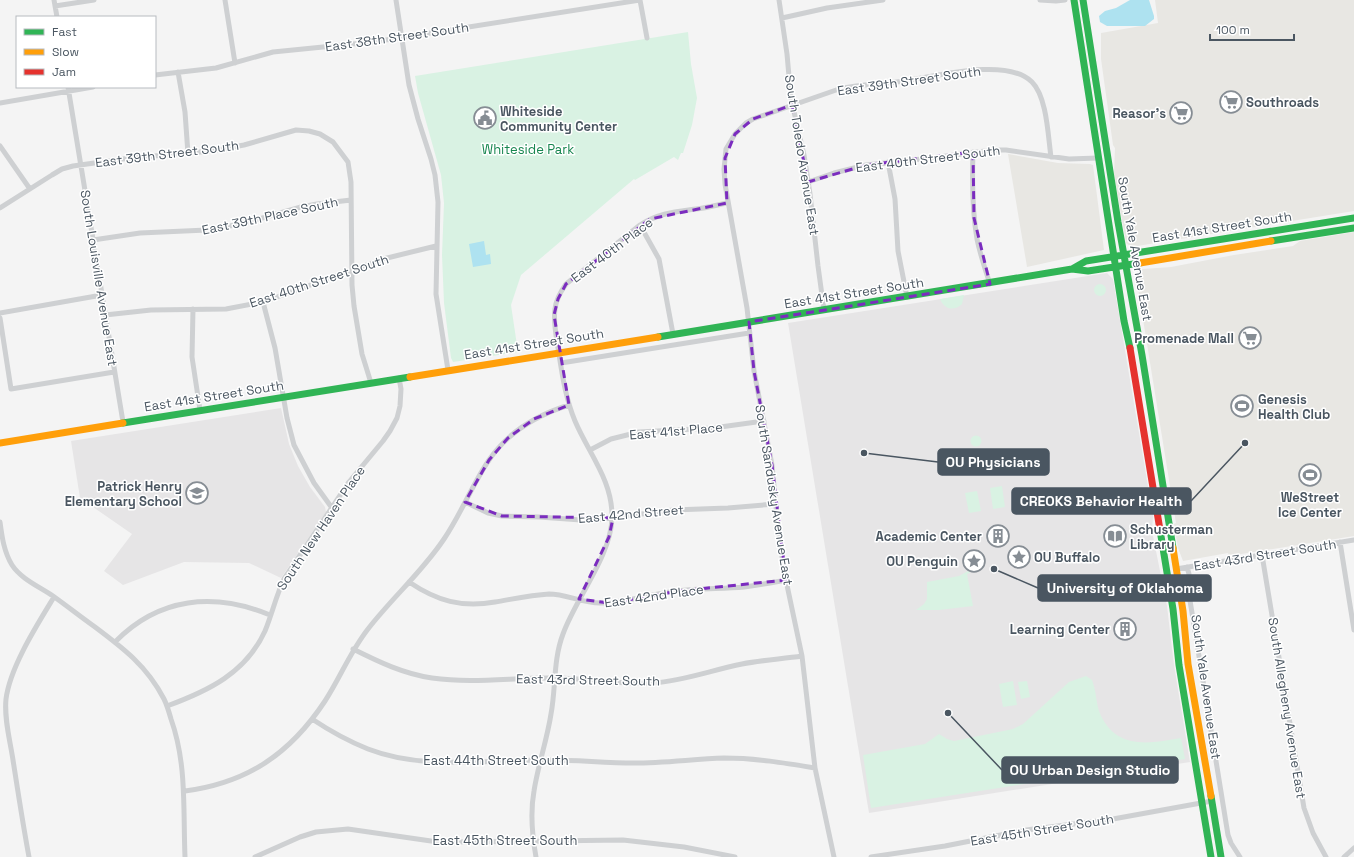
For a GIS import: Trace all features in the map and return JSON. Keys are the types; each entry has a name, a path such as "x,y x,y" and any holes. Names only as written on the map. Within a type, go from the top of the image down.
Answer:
{"main road":[{"name":"South Yale Avenue East","path":"1074,0 1124,321 1138,393 1167,570 1179,664 1211,857"},
{"name":"South Yale Avenue East","path":"1083,0 1125,266 1183,611 1188,664 1222,857"},
{"name":"East 41st Street South","path":"1072,269 1086,261 1354,218"},
{"name":"East 41st Street South","path":"0,443 123,422 990,284 1072,269 1088,271 1125,266 1354,228"},
{"path":"1280,230 1286,240"},
{"path":"1277,241 1280,230"},
{"path":"1138,393 1149,404"},
{"path":"1167,570 1176,569"},
{"path":"1190,732 1199,731"}],"street":[{"path":"57,16 55,3 94,0"},
{"path":"225,0 235,63"},
{"path":"396,0 413,102 428,146 435,175 438,202 436,294 448,370"},
{"path":"640,0 648,38"},
{"name":"East 38th Street South","path":"156,75 214,68 273,52 345,46 640,0"},
{"name":"South Toledo Avenue East","path":"779,0 787,54 792,105 813,214 824,310"},
{"path":"782,18 827,8 883,0"},
{"path":"1040,0 1064,0"},
{"name":"East 39th Street South","path":"753,119 826,93 853,86 904,81 962,71 989,69 1000,70 1020,75 1031,81 1040,92 1043,101 1051,157"},
{"path":"178,72 185,112 188,154"},
{"path":"0,103 68,89 80,88"},
{"name":"South Louisville Avenue East","path":"68,89 123,422"},
{"name":"South Sandusky Avenue East","path":"753,119 746,123 735,134 726,149 724,169 727,203 747,308 754,370 772,465 780,551 802,656 815,768 834,857"},
{"name":"East 39th Street South","path":"0,208 62,170 80,165 134,158 188,154 228,148 290,131 303,130 320,134 328,138 338,147 348,162 351,182 351,200"},
{"path":"0,146 30,189"},
{"name":"East 40th Street South","path":"808,182 834,173 866,165 993,150 1006,150 1069,159 1098,158"},
{"path":"973,152 972,188 974,218 977,240 990,284"},
{"path":"888,162 895,199 898,251 907,297"},
{"path":"351,200 352,285 362,354 371,383"},
{"name":"East 39th Place South","path":"93,240 140,233 188,232 221,228 301,207 351,200"},
{"name":"East 40th Place","path":"536,857 533,840 532,804 552,713 558,647 563,633 604,552 609,537 612,518 608,485 569,405 559,352 554,315 555,307 561,290 566,284 640,225 650,219 668,213 727,203"},
{"path":"640,225 659,260 673,334"},
{"name":"East 40th Street South","path":"105,315 151,310 226,309 263,302 391,257 436,246"},
{"path":"0,312 102,295"},
{"path":"263,302 275,348 287,418 294,444 314,483 332,508"},
{"path":"192,309 192,357 200,410"},
{"path":"0,318 11,389 114,372"},
{"name":"East 41st Street South","path":"561,363 749,333"},
{"name":"South New Haven Place","path":"167,706 192,697 213,687 239,668 257,646 265,631 277,594 284,579 349,482 383,441 397,418 401,398 399,378"},
{"path":"185,791 204,788 229,781 269,761 286,747 312,719 325,700 353,649 390,601 428,562 445,538 489,460 508,438 519,429 534,419 569,405"},
{"name":"East 41st Place","path":"590,450 611,439 639,432 713,428 764,421"},
{"name":"East 42nd Street","path":"465,502 488,513 502,516 581,520 612,518 673,510 775,504"},
{"path":"0,522 5,548 13,567 22,576 54,597 131,655 145,670 160,693 167,706 181,755 185,791 185,857"},
{"name":"East 43rd Street South","path":"1176,569 1354,540"},
{"path":"1340,542 1354,630"},
{"name":"South Allegheny Avenue East","path":"1262,555 1304,808 1313,833 1326,857"},
{"name":"South Yale Avenue East","path":"1187,567 1189,574 1187,582 1228,835 1240,857"},
{"name":"East 42nd Place","path":"409,582 423,592 436,598 467,604 486,603 551,594 597,604 679,591 744,587 786,580"},
{"path":"29,857 6,722 6,699 10,683 19,660 54,597"},
{"path":"115,642 126,631 140,621 161,610 185,603 206,601 230,602 244,605 270,615"},
{"name":"East 43rd Street South","path":"353,649 378,662 399,670 432,678 479,680 555,678 637,683 654,683 743,664 802,656"},
{"name":"East 44th Street South","path":"312,719 333,733 369,749 412,760 439,762 541,760 634,763 742,759 769,761 815,768"},
{"name":"East 45th Street South","path":"874,857 945,846 1026,830 1113,819 1212,802"},
{"name":"East 45th Street South","path":"255,857 300,836 331,830 354,830 431,841 631,840 684,847 735,857"},
{"path":"1344,857 1354,848"}],"highlighted area":[{"path":"792,105 808,182 866,165 973,152 974,218 990,284 749,322 754,371 772,465 786,580 679,591 609,603 579,599 609,537 613,518 502,516 465,502 489,460 508,438 534,419 569,405 554,315 558,299 566,284 650,219 727,203 725,158 735,134 753,119"}],"shaded area":[{"name":"Southroads","path":"1155,0 1354,0 1354,211 1131,247 1126,243 1114,174 1115,148 1113,145 1101,59 1101,33 1158,23"},
{"path":"1008,154 1058,163 1093,165 1104,250 1027,267"},
{"name":"Promenade Mall","path":"1354,232 1354,536 1229,556 1228,553 1183,561 1178,548 1174,524 1176,523 1136,276 1137,272 1143,269 1171,267 1293,246 1300,241"},
{"path":"1107,273 1113,279 1153,516 1152,531 1167,606 1174,665 1190,762 869,813 788,323"},
{"name":"Patrick Henry Elementary School","path":"281,408 289,444 298,466 310,487 325,507 326,512 281,578 249,563 184,562 123,585 104,571 132,534 80,498 71,441"}],"green space":[{"name":"Whiteside Park","path":"688,32 691,64 697,98 692,125 683,153 681,153 678,160 674,157 635,180 634,179 521,275 511,305 518,352 453,362 451,358 444,303 442,255 444,203 441,175 418,93 415,76"},
{"path":"1100,284 1104,286 1106,290 1104,294 1100,296 1096,294 1094,290 1096,286"},
{"path":"964,295 962,304 953,309 944,305 940,299"},
{"path":"976,435 980,437 982,441 980,445 976,447 972,445 970,441 972,437"},
{"path":"1002,486 1005,507 993,509 990,488"},
{"path":"977,491 981,511 969,513 965,493"},
{"path":"1017,551 1021,551 1025,557 1021,563 1017,563 1013,559 1013,555"},
{"path":"972,555 976,555 980,561 976,567 972,567 968,563 968,559"},
{"path":"968,571 970,572 967,574 973,606 939,610 916,610 924,604 927,599 927,582 959,576"},
{"path":"1086,676 1092,680 1099,711 1105,724 1114,733 1133,741 1145,742 1156,742 1181,738 1185,759 871,808 863,755 925,744 939,734 954,741 1013,729 1023,724 1069,682"},
{"path":"1013,681 1017,705 1003,707 999,684"},
{"path":"1027,681 1030,697 1021,699 1018,682"}],"water":[{"path":"1130,0 1149,0 1154,19 1145,26 1107,26 1100,22 1099,16 1105,11 1116,8"},
{"path":"484,241 486,255 490,254 491,264 473,267 469,244"}],"traffic: fast":[{"path":"1074,0 1124,321 1130,348"},
{"path":"1083,0 1118,222 1142,355 1173,548"},
{"path":"1072,269 1086,261 1354,218"},
{"path":"1271,241 1354,228"},
{"path":"658,337 1072,269 1088,271 1140,263"},
{"path":"123,423 410,377"},
{"path":"1160,530 1173,609 1179,665 1211,857"},
{"path":"1211,796 1221,857"}],"traffic: slow":[{"path":"1140,263 1271,241"},
{"path":"410,377 658,337"},
{"path":"0,443 123,423"},
{"path":"1173,548 1183,611 1188,664 1211,796"}],"traffic: jam":[{"path":"1130,348 1160,530"}],"place":[{"name":"Southroads","path":"1231,102"},
{"name":"Reasor's","path":"1181,113"},
{"name":"Whiteside Community Center","path":"485,118"},
{"name":"Promenade Mall","path":"1250,338"},
{"name":"Genesis Health Club","path":"1242,406"},
{"name":"CREOKS Behavior Health","path":"1245,443"},
{"name":"OU Physicians","path":"864,453"},
{"name":"WeStreet Ice Center","path":"1310,475"},
{"name":"Patrick Henry Elementary School","path":"197,493"},
{"name":"Academic Center","path":"998,536"},
{"name":"Schusterman Library","path":"1115,536"},
{"name":"OU Buffalo","path":"1019,557"},
{"name":"OU Penguin","path":"974,561"},
{"name":"University of Oklahoma","path":"994,569"},
{"name":"Learning Center","path":"1125,629"},
{"name":"OU Urban Design Studio","path":"948,713"}]}
